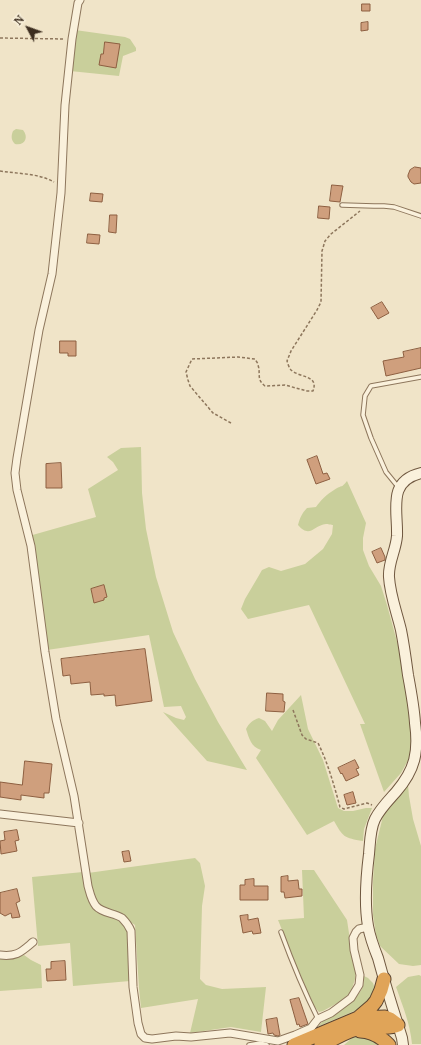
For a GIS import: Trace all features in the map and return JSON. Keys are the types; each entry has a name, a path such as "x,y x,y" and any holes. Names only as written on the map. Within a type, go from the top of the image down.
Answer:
{"highway":[{"path":"294,1045 358,1018 376,1001 384,979"},
{"path":"358,1018 385,1017 398,1025"},
{"path":"321,1045 362,1027 373,1026 387,1028 398,1025"},
{"path":"350,1031 358,1030 369,1032 378,1036 389,1045"}],"main road":[{"path":"403,1045 368,928 366,904 367,871 375,820 382,808 407,778 414,763 416,751 416,723 389,569 397,538 397,495 400,488 408,478 421,473"}],"street":[{"path":"80,0 78,3 72,39 65,105 61,186 52,274 39,330 15,473 16,490 31,546 45,652 56,719 70,776 79,823 88,886 92,899 97,907 120,917 127,923 131,931 133,987 138,1023 141,1034 146,1038 152,1039 176,1036 191,1037 230,1034 278,1041 311,1028 318,1019 331,1013 351,998 359,985 360,975 354,950 353,938 359,929 368,928"},
{"path":"0,814 79,823"},
{"path":"0,955 8,956 20,953 33,942"}],"lane":[{"path":"342,205 394,207 421,216"},
{"path":"400,488 386,472 371,438 363,415 365,396 371,386 421,377"},
{"path":"281,932 295,970 318,1019"},
{"path":"249,1045 260,1043 267,1045"}],"path":[{"path":"0,38 72,39"},
{"path":"0,171 36,175 48,178 61,186"},
{"path":"231,423 213,413 190,386 186,372 192,359 238,357 255,359 258,364 260,383 265,386 285,385 307,391 314,391 315,383 290,369 287,361 291,351 321,302 322,251 325,241 331,234 366,206"},
{"path":"293,710 302,735 306,739 318,743 323,753 340,807 344,809 367,803 382,808"}],"green space":[{"path":"75,30 125,37 130,39 136,48 136,51 123,56 119,76 70,71"},
{"path":"16,129 23,130 26,135 24,142 21,144 15,144 12,139 13,131"},
{"path":"141,447 142,493 146,529 156,577 173,632 195,679 218,722 247,770 207,761 163,712 184,720 186,717 181,706 164,707 149,635 47,650 29,536 96,517 88,489 118,470 113,462 107,457 121,448"},
{"path":"347,481 366,523 363,538 363,550 369,566 381,586 387,605 399,649 414,727 412,753 401,773 384,792 360,724 365,724 309,605 248,619 241,609 245,599 262,570 269,567 281,571 305,564 323,549 332,534 333,525 326,524 306,531 298,525 302,514 307,508 316,507 326,496"},
{"path":"301,695 308,729 323,760 338,808 344,811 353,811 372,808 364,829 363,841 348,838 342,834 334,821 307,835 256,758 261,750 255,747 251,742 246,729 248,725 259,718 265,721 272,731 278,720"},
{"path":"408,785 413,819 421,846 421,965 413,966 399,964 380,946 376,935 373,915 375,849 383,816"},
{"path":"195,858 200,863 205,886 202,906 200,979 206,985 222,989 266,987 261,1032 231,1027 190,1033 198,999 141,1008 135,925 121,916 105,909 97,902 88,873"},
{"path":"302,870 314,870 347,920 356,970 351,992 341,1001 319,1012 314,1006 288,947 278,920 304,918"},
{"path":"83,872 92,903 127,925 131,934 130,981 73,986 70,943 38,946 32,877"},
{"path":"24,955 41,965 42,988 0,991 0,956 17,958"},
{"path":"364,976 373,983 375,989 374,993 364,1007 319,1026 322,1022 346,1006 356,997 363,986"},
{"path":"421,976 421,1044 412,1044 408,1022 396,987 408,977"},
{"path":"360,1034 382,1045 344,1045 353,1037"}],"building":[{"path":"362,4 370,4 370,11 362,11"},
{"path":"368,22 368,30 361,31 361,23"},
{"path":"105,42 120,44 116,68 99,65"},
{"path":"415,167 421,168 421,183 414,184 408,177 410,170"},
{"path":"332,185 343,186 340,202 330,201"},
{"path":"91,193 103,194 102,202 90,201"},
{"path":"319,206 330,207 329,219 318,218"},
{"path":"110,215 117,215 116,233 109,232"},
{"path":"88,234 100,235 99,244 87,243"},
{"path":"382,302 389,313 378,319 371,308"},
{"path":"60,341 76,341 76,356 68,356 68,353 60,353"},
{"path":"421,348 421,368 386,376 383,361 404,357 403,352"},
{"path":"317,456 323,474 327,473 330,479 316,484 307,460"},
{"path":"61,463 62,488 46,488 46,464"},
{"path":"381,548 385,560 377,563 372,552"},
{"path":"104,585 107,597 104,598 104,600 94,603 91,589"},
{"path":"145,649 152,701 116,706 115,695 91,695 90,682 71,684 70,675 63,676 61,659"},
{"path":"267,693 283,694 283,701 285,702 284,712 266,711"},
{"path":"355,760 359,768 356,769 359,775 346,781 338,768"},
{"path":"25,761 52,764 49,793 44,793 44,798 21,795 21,800 0,797 0,782 22,785"},
{"path":"353,792 356,803 347,805 344,795"},
{"path":"17,830 19,840 15,841 17,851 1,854 0,841 5,840 4,832"},
{"path":"129,851 131,861 124,862 122,852"},
{"path":"288,876 288,881 298,880 299,889 302,889 302,896 285,898 284,892 281,892 281,877"},
{"path":"254,879 254,886 268,886 268,900 240,900 240,885 245,885 245,880"},
{"path":"17,889 20,901 16,903 20,917 12,918 11,913 5,916 0,913 0,893"},
{"path":"248,915 248,920 258,918 261,933 253,934 252,931 243,933 240,916"},
{"path":"65,961 66,980 47,981 46,969 51,969 51,962"},
{"path":"299,998 308,1024 300,1027 299,1024 297,1025 290,1000"},
{"path":"277,1018 280,1035 274,1035 273,1033 268,1034 266,1020"}]}
